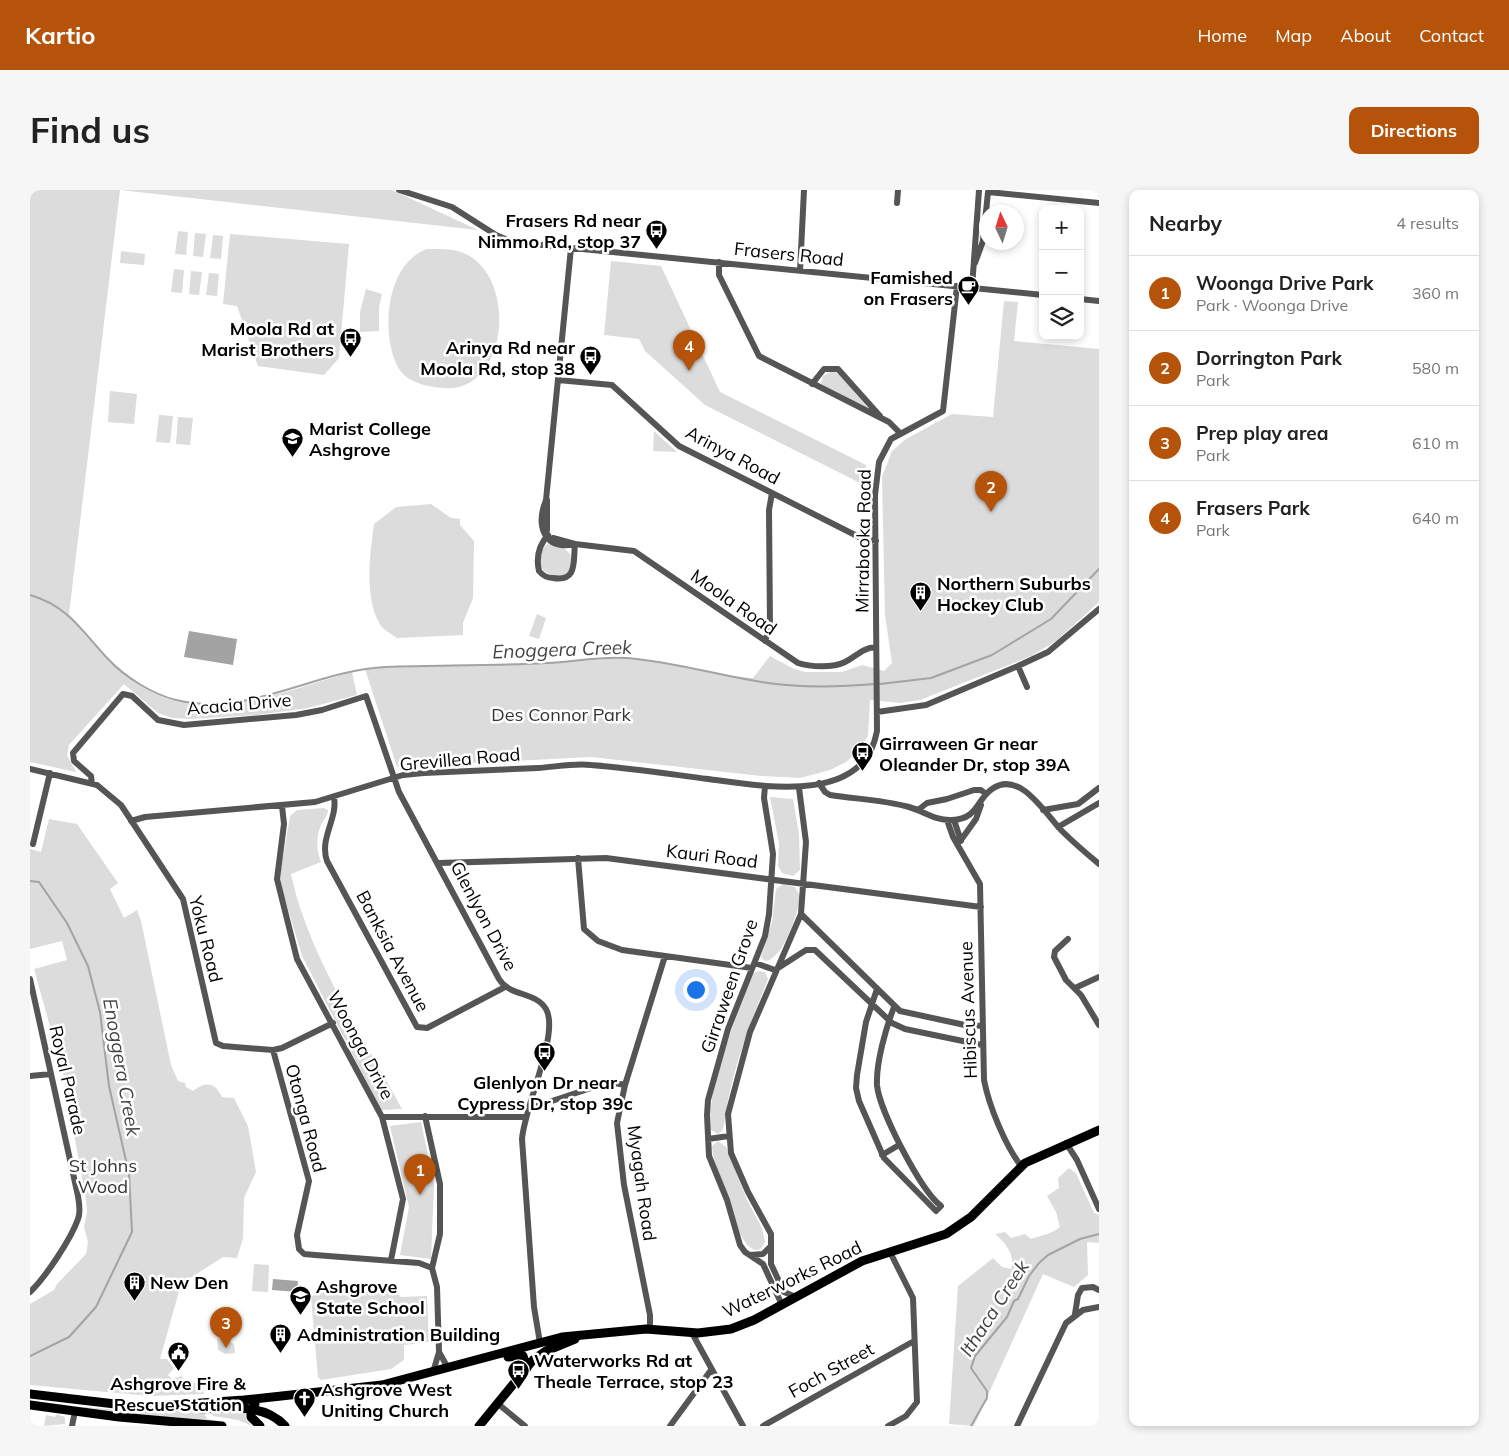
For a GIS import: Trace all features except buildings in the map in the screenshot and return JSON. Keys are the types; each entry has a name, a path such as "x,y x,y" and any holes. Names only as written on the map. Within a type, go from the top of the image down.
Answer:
{"main road":[{"name":"Waterworks Road","path":"468,1363 562,1337 650,1329 692,1334 715,1332 739,1326 782,1305 856,1263 930,1241 960,1226 1021,1166 1037,1156 1099,1130"},
{"name":"Waterworks Road","path":"478,1426 527,1368 543,1353 582,1336"},
{"path":"540,1343 543,1353"},
{"path":"145,1407 266,1398 382,1384 468,1363 488,1362 518,1355 525,1358 527,1368"},
{"path":"30,1394 145,1407 252,1409 270,1415 285,1426"},
{"path":"252,1409 266,1398"},
{"path":"75,1411 76,1400"},
{"path":"30,1405 222,1426"},
{"path":"252,1409 252,1418 260,1426"}],"street":[{"name":"Frasers Road","path":"399,190 452,207 512,242 1039,295"},
{"path":"800,270 804,190"},
{"path":"897,203 898,190"},
{"path":"972,288 979,190"},
{"path":"975,263 983,240 988,192 1099,203"},
{"path":"571,248 542,526 547,536 538,556 538,569 541,575 554,579 566,578 572,573 575,544"},
{"path":"719,262 719,275 757,354 891,423 900,433"},
{"name":"Mirrabooka Road","path":"878,712 875,495 879,462 891,439 943,411 957,286"},
{"path":"1084,299 1099,301"},
{"path":"812,384 824,369 838,369 882,419"},
{"name":"Arinya Road","path":"558,380 615,387 678,445 863,539 876,541"},
{"path":"765,641 770,628 770,510 772,493"},
{"name":"Moola Road","path":"547,536 554,543 634,551 792,660 807,666 843,663 861,650 876,647"},
{"path":"765,786 799,788 845,775 868,758 874,746 878,712 926,705 1018,666 1048,652 1099,609"},
{"path":"1018,666 1027,687"},
{"name":"Acacia Drive","path":"92,784 91,776 74,760 73,753 123,694 132,696 158,720 184,725 296,715 322,710 366,696"},
{"name":"Glenlyon Drive","path":"366,696 393,779 505,987 538,1000 549,1016 550,1033 525,1117 522,1148 534,1307 540,1343"},
{"name":"Grevillea Road","path":"131,821 145,817 282,806 334,797 393,779 424,773 589,764 765,786"},
{"name":"Yoku Road","path":"30,769 92,784 102,788 121,805 183,899 216,1043 223,1046 273,1050 282,1048 333,1023"},
{"path":"33,844 50,773"},
{"path":"819,783 825,792 830,795 902,805 934,818 950,820 972,813 985,796 1001,784 1009,784 1031,795 1058,827 1099,864"},
{"name":"Girraween Grove","path":"765,786 764,798 773,854 769,914 765,936 728,1029 708,1100 708,1139 713,1169 727,1200 740,1245 745,1252 761,1262 785,1292 796,1297"},
{"name":"Girraween Grove","path":"782,1305 770,1260 770,1229 748,1192 730,1153 728,1114 750,1032 775,970 801,914 806,842 799,788"},
{"path":"1043,810 1078,804 1099,788"},
{"path":"918,810 927,803 947,799 972,790 979,789 985,796"},
{"path":"961,840 976,819 985,796"},
{"name":"Banksia Avenue","path":"334,797 336,811 328,826 325,854 327,861 417,1027 427,1028 505,987"},
{"path":"1058,827 1099,803"},
{"name":"Woonga Drive","path":"282,806 284,824 277,879 297,958 382,1116 403,1199 391,1260"},
{"name":"Hibiscus Avenue","path":"950,820 961,840 962,850"},
{"name":"Hibiscus Avenue","path":"950,820 953,837 980,884 982,1045 987,1094 1013,1155 1021,1166"},
{"path":"578,858 584,929 598,942 608,947 665,956 754,965 775,970 806,950 815,950 889,1021 906,1029 982,1045"},
{"name":"Kauri Road","path":"439,863 606,858 981,907"},
{"path":"801,914 894,1007 910,1015 965,1025 982,1026"},
{"path":"1068,939 1053,955 1066,980 1075,988 1099,1025"},
{"name":"Myagah Road","path":"650,1329 650,1315 619,1153 617,1123 625,1085 665,956"},
{"path":"1075,988 1099,977"},
{"name":"Royal Parade","path":"30,979 78,1196 79,1215 74,1228 40,1282 30,1292"},
{"path":"877,989 866,1022 856,1088 859,1101 882,1155 921,1197 936,1210 940,1206 900,1145 877,1086 889,1021 894,1007"},
{"name":"Otonga Road","path":"273,1050 309,1181 297,1235 299,1249 304,1254 391,1260"},
{"path":"30,1076 51,1074"},
{"path":"528,1109 609,1082 625,1085"},
{"path":"382,1116 525,1117"},
{"path":"425,1116 440,1184 440,1234 432,1268 437,1287 439,1352 433,1372"},
{"path":"708,1139 729,1136"},
{"path":"1066,1143 1077,1160 1099,1209"},
{"path":"882,1155 900,1145"},
{"path":"921,1197 926,1193 926,1187"},
{"path":"745,1252 753,1255 762,1254 768,1250 771,1244"},
{"path":"888,1426 906,1416 917,1402 913,1298 890,1252"},
{"path":"391,1260 426,1264 432,1268"},
{"path":"1017,1426 1060,1335 1075,1314 1078,1295 1082,1288 1093,1286 1099,1290"},
{"path":"1075,1314 1083,1310 1099,1307"},
{"path":"692,1334 743,1426"},
{"name":"Foch Street","path":"763,1426 914,1341"},
{"path":"439,1352 448,1368"},
{"path":"670,1426 711,1370"},
{"path":"498,1403 525,1426"},
{"path":"72,1426 75,1411"}],"green space":[{"path":"30,190 120,190 69,614 117,667 140,685 175,701 200,705 252,700 279,694 352,672 357,695 308,708 257,715 189,719 172,718 158,713 124,684 69,745 67,755 76,772 30,762"},
{"path":"120,190 392,190 478,230"},
{"path":"178,231 188,232 186,255 175,254"},
{"path":"195,233 206,234 203,257 193,256"},
{"path":"230,234 349,244 339,358 324,375 258,366 237,306 223,304"},
{"path":"213,235 223,236 221,259 210,258"},
{"path":"427,249 453,250 468,255 482,267 492,283 498,303 499,324 496,344 489,362 478,377 462,386 454,388 432,387 409,379 398,368 391,349 389,316 396,282 403,268 414,257"},
{"path":"121,251 145,254 144,265 120,263"},
{"path":"611,261 661,266 720,392 866,465 864,485 705,405 645,351 639,339 604,335"},
{"path":"174,269 184,270 182,293 171,292"},
{"path":"191,271 202,272 199,295 189,294"},
{"path":"209,273 219,274 217,296 206,295"},
{"path":"366,289 382,294 379,307 379,331 360,332 360,312"},
{"name":"Des Connor Park","path":"1004,301 1018,302 1014,341 1099,349 1099,602 1056,641 1031,656 920,700 900,703 870,700 868,736 856,753 846,762 830,770 800,778 761,776 591,757 397,767 365,669 431,665 549,663 624,658 681,665 731,677 753,678 770,656 792,668 805,672 842,672 862,665 884,671 892,663 885,615 882,477 892,451 906,439 952,414 993,417"},
{"path":"832,371 839,374 868,408 821,384 823,376"},
{"path":"110,391 137,394 134,424 108,422"},
{"path":"159,415 173,416 170,443 156,442"},
{"path":"178,417 193,418 190,445 176,444"},
{"path":"654,431 677,452 653,451"},
{"path":"431,504 451,518 460,519 460,525 474,541 473,598 463,623 463,635 397,638 380,625 371,600 369,574 374,524 396,507"},
{"path":"547,544 563,547 570,554 571,566 567,573 560,576 552,575 540,565 540,555"},
{"path":"537,614 546,618 539,639 529,636"},
{"path":"770,797 793,799 799,834 800,870 793,876 782,873 778,866 779,844"},
{"path":"324,808 328,812 319,829 317,838 317,848 321,862 291,874 299,904 323,965 402,1109 381,1110 302,956 281,885 280,875 290,816 297,810"},
{"name":"St Johns Wood","path":"49,819 77,824 118,883 110,889 124,918 137,910 141,921 171,1065 178,1081 185,1083 186,1087 193,1091 206,1085 213,1086 222,1097 234,1098 248,1126 256,1172 244,1198 243,1238 237,1258 223,1257 181,1284 160,1359 167,1359 174,1368 168,1375 172,1379 181,1376 185,1380 202,1385 204,1394 150,1396 30,1385 30,1304 54,1290 57,1284 86,1254 88,1242 84,1227 87,1212 86,1200 63,1073 34,969 67,960 62,941 30,949 30,849 41,852"},
{"path":"783,884 795,887 800,900 792,926 783,945 772,959 765,961 761,957 772,922 776,889"},
{"path":"759,971 765,972 768,979 741,1051 731,1087 724,1125 722,1131 718,1134 711,1130 711,1112 718,1072 747,990 754,973"},
{"path":"421,1122 434,1184 431,1259 400,1255 409,1207 390,1126"},
{"path":"718,1141 726,1147 747,1200 762,1228 765,1242 758,1250 750,1247 742,1237 728,1205 713,1155 712,1146"},
{"path":"1069,1168 1076,1173 1094,1213 1099,1215 1099,1243 1087,1242 1088,1275 1074,1287 1043,1274 974,1426 949,1424 958,1286 993,1258 1002,1267 1011,1269 1011,1254 995,1234 1005,1232 1011,1238 1025,1234 1031,1239 1050,1233 1060,1227 1056,1212 1047,1196 1059,1188 1058,1178"},
{"path":"254,1264 269,1265 268,1292 252,1291"},
{"path":"350,1286 392,1288 401,1297 427,1296 429,1342 404,1345 404,1360 391,1369 321,1380 318,1377 311,1297 327,1289"},
{"path":"225,1338 234,1344 235,1353 225,1354 218,1350 217,1339"},
{"path":"80,1408 137,1412 203,1410 207,1419 232,1423 129,1415"},
{"path":"245,1411 246,1419 252,1426 238,1420 213,1416 210,1412"},
{"path":"56,1414 65,1417 65,1424 44,1426 46,1415 55,1417"}],"shaded area":[{"path":"189,631 237,639 233,665 184,657"},
{"path":"273,1279 298,1281 297,1292 272,1290"}],"waterway":[{"name":"Enoggera Creek","path":"880,684 931,678 992,655 1051,619 1099,569"},
{"name":"Enoggera Creek","path":"30,595 55,606 65,613 115,666 139,684 158,694 176,700 203,704 230,703 256,698 359,670 386,667 507,665 607,658 645,660 781,685 848,686 875,684"},
{"name":"Enoggera Creek","path":"30,881 39,882 67,923 88,966 100,1012 109,1086 129,1174 132,1232 96,1307 69,1337 30,1356"},
{"name":"Ithaca Creek","path":"971,1426 987,1398 987,1391 971,1368 975,1356 1007,1317 1014,1301 1018,1299 1029,1276 1039,1263 1048,1255 1080,1239 1099,1234"}],"place":[{"name":"Frasers Rd near Nimmo Rd, stop 37","path":"657,249"},
{"name":"Famished on Frasers","path":"969,306"},
{"name":"Moola Rd at Marist Brothers","path":"350,357"},
{"name":"Frasers Park","path":"689,371"},
{"name":"Arinya Rd near Moola Rd, stop 38","path":"591,376"},
{"name":"Marist College Ashgrove","path":"293,457"},
{"name":"Dorrington Park","path":"991,512"},
{"name":"Northern Suburbs Hockey Club","path":"921,612"},
{"name":"Girraween Gr near Oleander Dr, stop 39A","path":"863,772"},
{"name":"Glenlyon Dr near Cypress Dr, stop 39c","path":"545,1071"},
{"name":"Woonga Drive Park","path":"420,1195"},
{"name":"New Den","path":"134,1301"},
{"name":"Ashgrove State School","path":"300,1315"},
{"name":"Prep play area","path":"226,1348"},
{"name":"Administration Building","path":"281,1353"},
{"name":"Ashgrove Fire & Rescue Station","path":"178,1372"},
{"name":"Waterworks Rd at Theale Terrace, stop 23","path":"518,1389"},
{"name":"Ashgrove West Uniting Church","path":"305,1418"}]}
